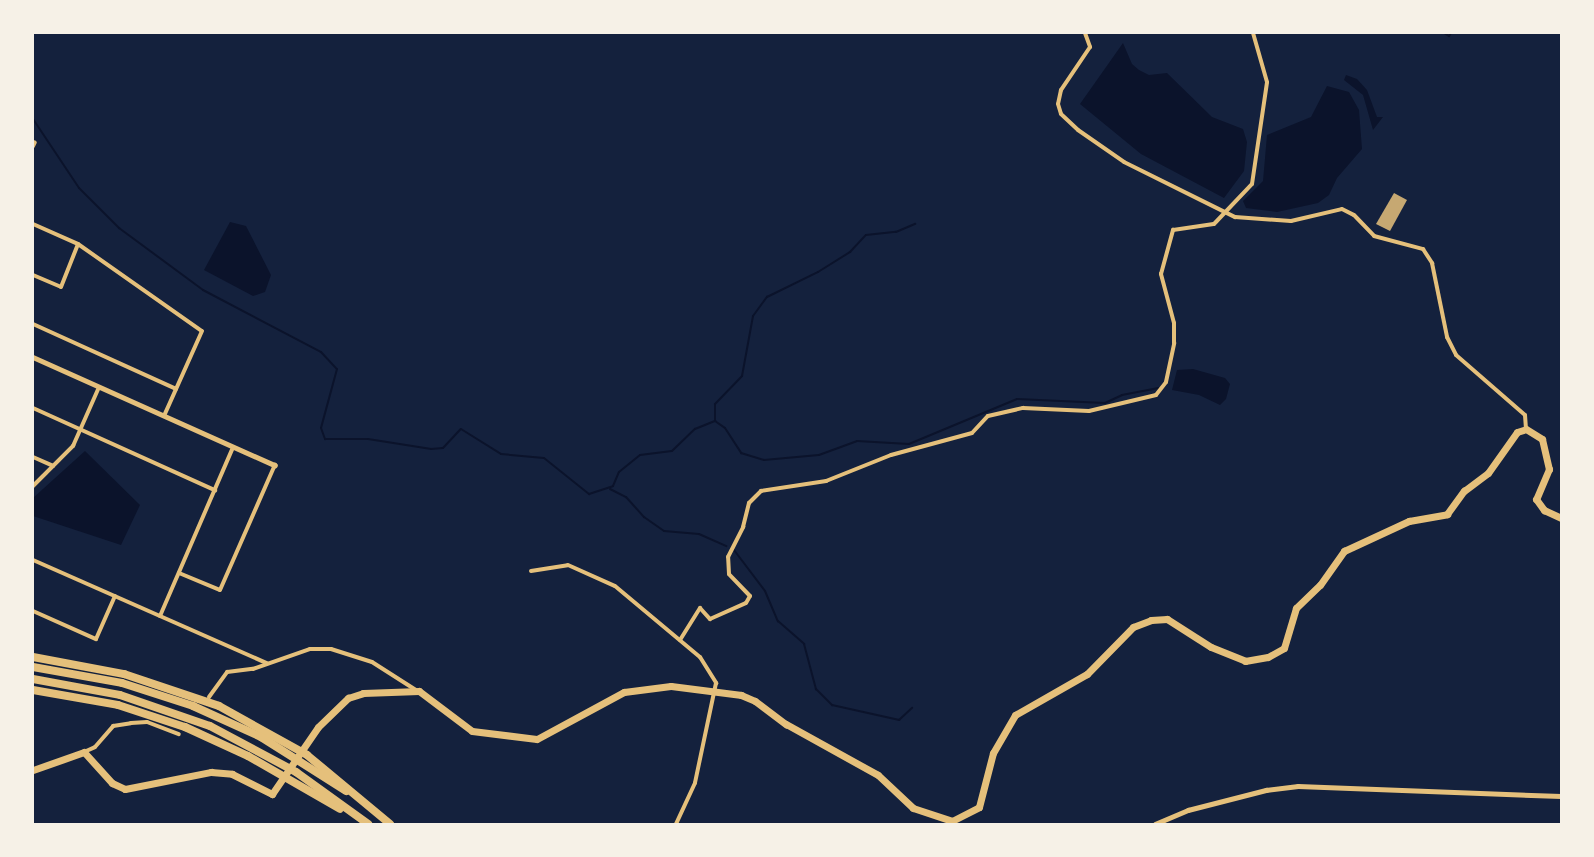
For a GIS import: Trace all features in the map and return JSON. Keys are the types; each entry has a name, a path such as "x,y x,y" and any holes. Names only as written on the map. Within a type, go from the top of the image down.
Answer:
{"highway":[{"path":"33,770 84,752 112,783 125,789 211,772 232,774 267,793 276,789 310,738 348,698 363,693 419,691 463,728 517,739 537,739 554,732 600,702 624,692 671,686 714,691 755,701 786,724 878,775 913,808 938,819 963,818 983,800 993,753 1015,714 1087,674 1133,627 1151,620 1167,620 1210,647 1245,661 1268,657 1287,643 1296,608 1320,585 1344,550 1409,521 1447,514 1464,491 1488,473 1506,443 1526,429 1539,434 1548,459 1549,469 1536,499 1544,510 1561,518"},
{"path":"33,657 132,676 219,706 307,755 390,824"},
{"path":"33,667 146,690 261,737 390,824"},
{"path":"33,679 143,701 254,747 366,824"},
{"path":"33,690 118,705 196,732 296,782 366,824"}],"street":[{"path":"1084,33 1090,47 1061,90 1058,104 1061,114 1124,162 1225,211 1258,222 1291,221 1342,209 1354,215 1374,236 1423,249 1432,263 1447,337 1456,355 1525,415 1526,429"},
{"path":"680,640 700,608 710,619 746,603 750,596 729,574 728,557 743,527 749,503 761,491 826,481 891,454 972,433 988,417 1023,408 1089,411 1156,395 1166,382 1174,343 1174,323 1161,274 1173,230 1214,224 1252,184 1259,159 1267,82 1253,33"},
{"path":"33,224 78,244 202,331 164,416"},
{"path":"33,275 61,287 78,244"},
{"path":"33,324 176,389"},
{"path":"33,357 275,465 220,590 179,573"},
{"path":"33,486 73,446 99,387"},
{"path":"33,408 215,490"},
{"path":"160,616 233,447"},
{"path":"33,457 53,466"},
{"path":"33,560 267,663"},
{"path":"531,571 568,565 615,586 700,657 716,682 695,783 676,824"},
{"path":"33,611 96,639 115,596"},
{"path":"209,697 227,672 267,663 310,649 331,649 372,662 419,691"},
{"path":"84,752 95,747 113,726 147,722 179,734"},
{"path":"1155,824 1188,810 1266,790 1298,786 1561,796"}],"water":[{"path":"1123,43 1132,64 1139,70 1149,75 1167,73 1212,117 1243,129 1247,142 1244,171 1224,198 1141,154 1080,104"},
{"path":"1346,75 1357,79 1367,90 1377,117 1383,117 1373,130 1363,95 1344,80"},
{"path":"1327,86 1349,92 1359,110 1362,149 1337,178 1329,195 1318,203 1277,212 1246,208 1243,201 1263,181 1267,135 1311,117"},
{"path":"230,222 246,226 271,275 265,292 253,296 204,270"},
{"path":"1193,369 1225,378 1230,384 1226,399 1220,405 1199,395 1172,390 1177,370"},
{"path":"85,451 140,505 121,545 33,516 33,498"}],"building":[{"path":"1394,193 1407,200 1390,231 1376,224"}],"waterway":[{"path":"1444,33 1449,36 1451,33"},
{"path":"33,119 79,188 119,228 203,290 321,352 337,369 321,428 325,439 368,439 431,449 443,448 461,429 501,454 544,458 589,494 613,486 619,472 640,455 672,451 695,429 715,421 725,428 741,453 764,460 819,455 857,441 909,444 1017,399 1105,403 1122,395 1158,388"},
{"path":"715,420 715,404 742,376 753,316 767,297 818,272 850,252 866,235 896,232 915,224"},
{"path":"610,489 626,497 644,517 664,531 699,534 726,546"},
{"path":"734,550 765,591 778,621 804,644 816,689 832,705 899,720 912,708"}]}
